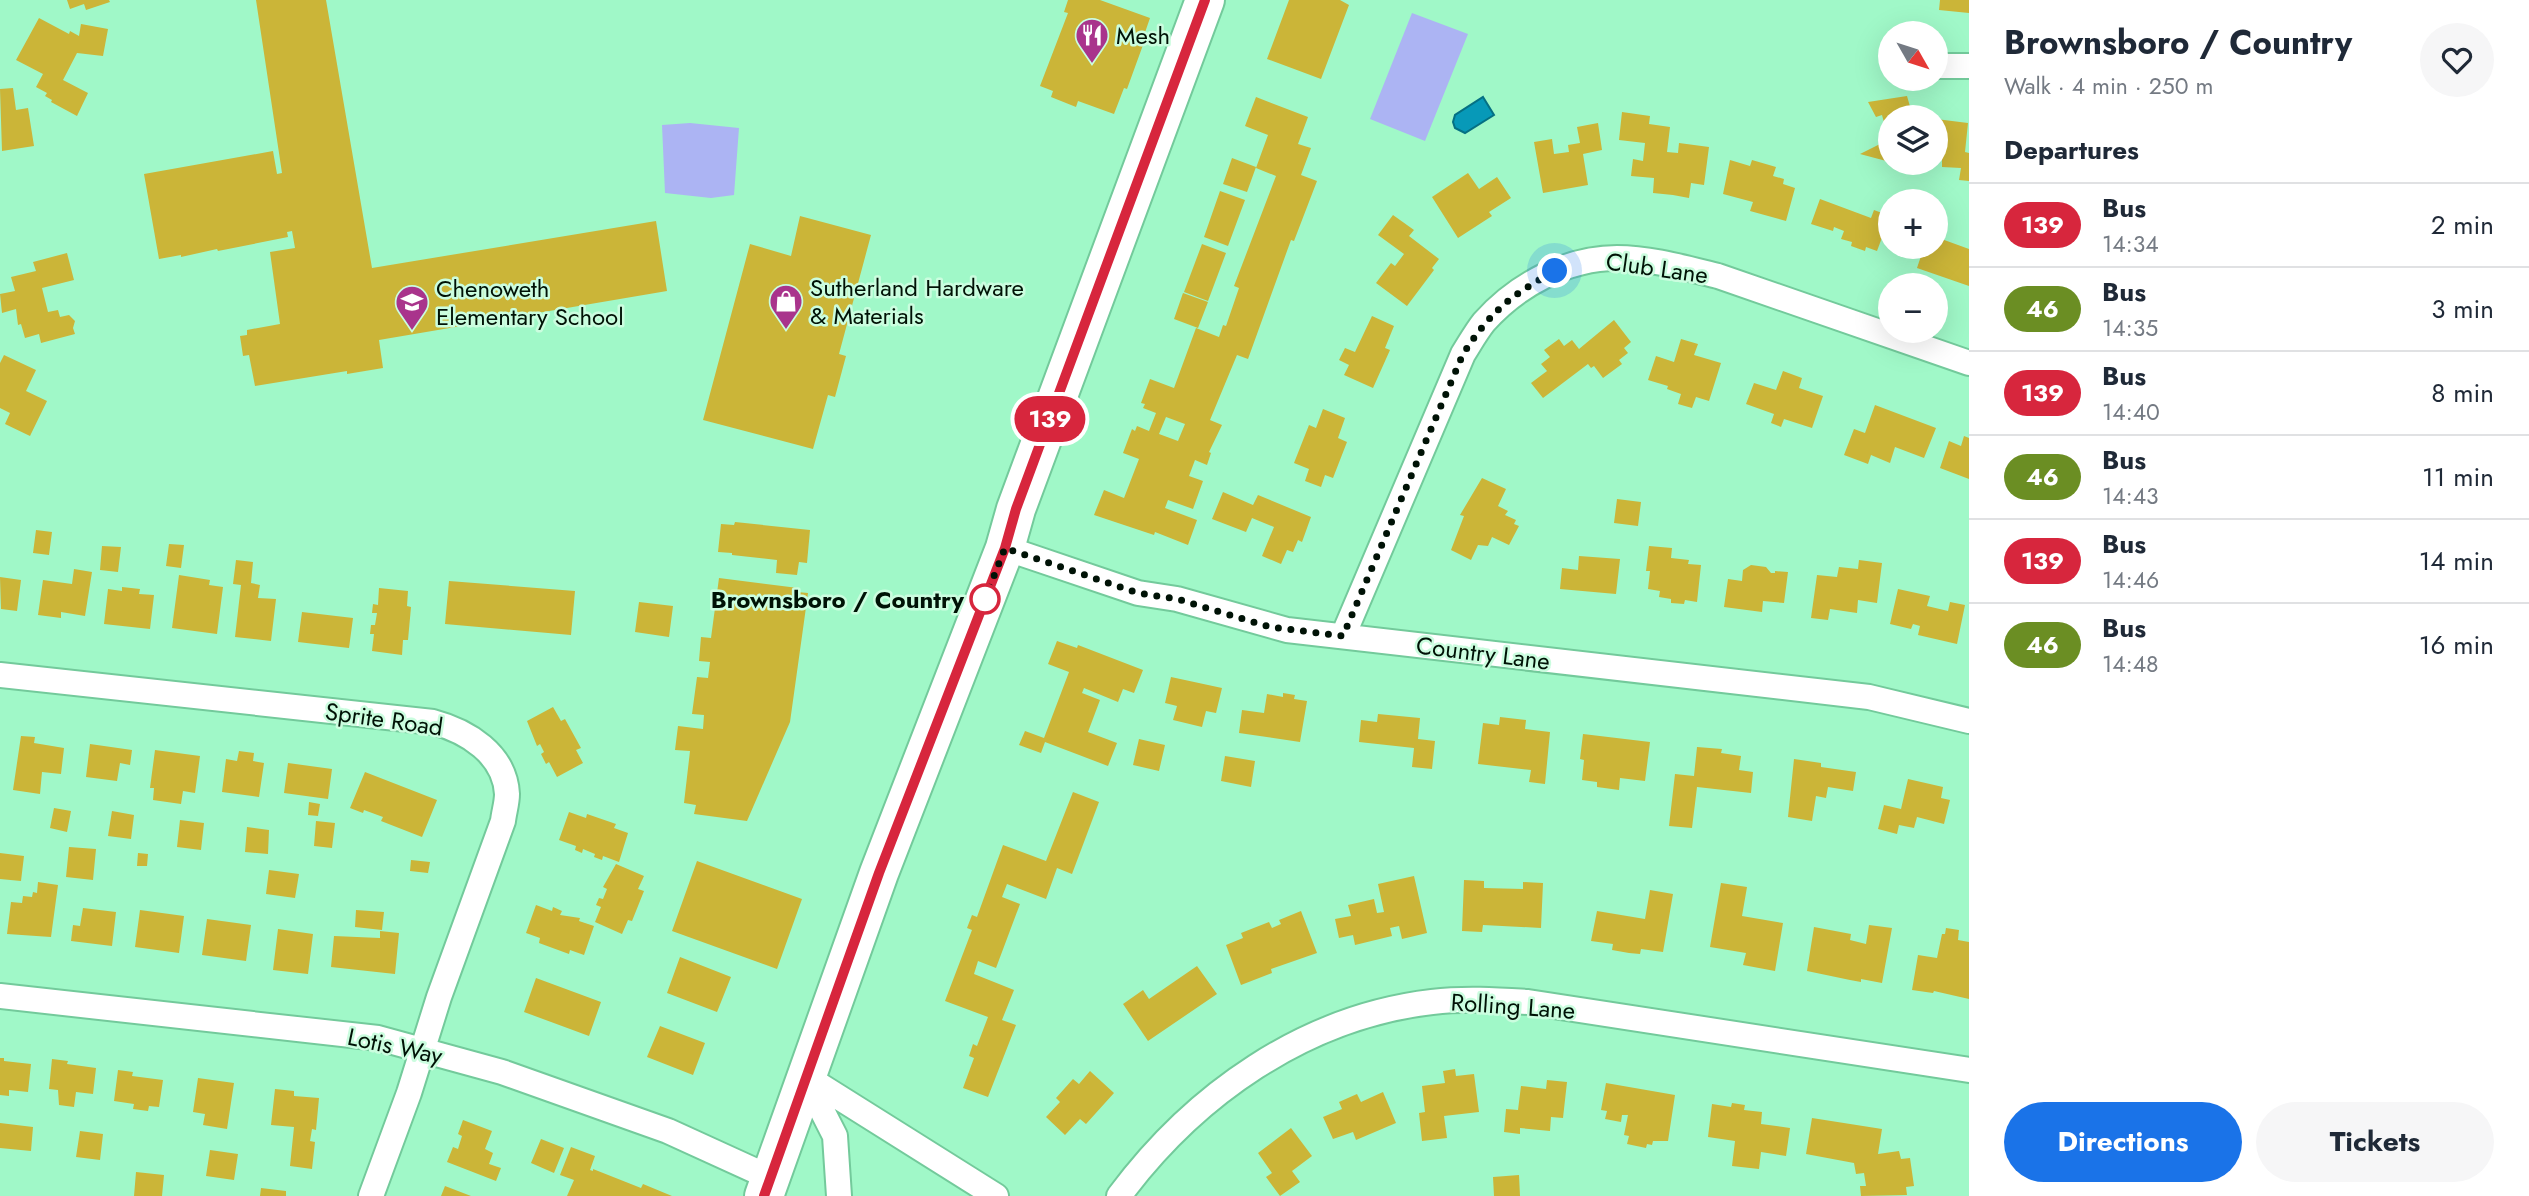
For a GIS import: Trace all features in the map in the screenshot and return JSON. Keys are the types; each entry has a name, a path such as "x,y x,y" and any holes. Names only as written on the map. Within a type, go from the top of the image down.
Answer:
{"main road":[{"path":"767,1187 879,873 1005,548 1016,509 1205,0"}],"street":[{"path":"1948,66 1969,66"},
{"name":"Club Lane","path":"1343,636 1463,354 1494,312 1523,288 1555,271 1585,261 1620,258 1677,265 1718,276 1969,363"},
{"name":"Country Lane","path":"1005,548 1138,593 1177,599 1270,627 1868,697 1969,721"},
{"name":"Sprite Road","path":"0,675 433,722 461,732 483,746 496,761 504,778 507,794 503,821 371,1196"},
{"name":"Lotis Way","path":"0,996 378,1038 502,1072 668,1131 767,1187"},
{"name":"Rolling Lane","path":"1119,1196 1167,1138 1203,1103 1251,1068 1309,1037 1350,1021 1386,1010 1433,1002 1481,999 1528,1002 1969,1070"},
{"path":"805,1076 835,1136 839,1196"},
{"path":"805,1076 996,1196"}],"shaded area":[{"path":"1412,13 1468,34 1425,141 1370,119"},
{"path":"1483,97 1494,115 1465,133 1455,128 1455,115"},
{"path":"690,123 739,128 734,195 711,198 665,193 662,125"}],"building":[{"path":"67,0 110,2 86,10 84,4 70,9"},
{"name":"Chenoweth Elementary School","path":"256,0 326,0 372,268 656,221 667,291 379,340 383,368 255,386 249,355 243,356 240,336 247,335 247,330 280,324 270,252 295,248 292,231 287,232 288,237 159,259 144,174 273,151 277,174 282,173"},
{"name":"Mesh","path":"1068,0 1100,0 1150,18 1127,89 1124,88 1114,114 1078,101 1076,107 1051,97 1053,91 1040,86 1068,13 1064,12"},
{"path":"1289,0 1340,0 1349,5 1321,79 1267,59"},
{"path":"1940,0 1969,0 1969,13 1939,10"},
{"path":"39,18 69,34 70,31 79,36 81,24 108,29 103,56 77,53 63,80 88,93 77,116 51,102 52,100 45,96 47,93 36,87 43,74 16,60"},
{"path":"13,88 16,110 28,108 34,146 2,151 0,89"},
{"path":"1907,96 1910,105 1878,105 1876,117 1868,102"},
{"path":"1256,97 1308,117 1298,144 1311,148 1301,175 1317,181 1294,241 1291,240 1248,359 1237,355 1210,420 1222,425 1209,452 1211,453 1207,465 1195,460 1189,476 1203,481 1193,509 1168,500 1165,508 1197,520 1188,545 1155,532 1154,535 1094,515 1104,490 1124,498 1139,459 1123,453 1132,429 1135,431 1137,426 1149,431 1156,413 1143,408 1145,404 1141,403 1150,379 1174,388 1196,328 1219,337 1223,325 1226,326 1239,288 1234,286 1276,176 1256,168 1268,135 1245,126","holes":["1166,417 1185,424 1178,441 1159,434"]},
{"path":"1622,112 1650,116 1649,124 1670,127 1667,152 1678,153 1679,143 1709,147 1704,185 1691,183 1689,198 1653,193 1654,178 1631,176 1633,159 1643,161 1645,143 1619,140"},
{"path":"1948,120 1968,123 1965,152 1969,153 1969,181 1959,180 1961,168 1948,167"},
{"path":"1598,123 1602,150 1583,154 1588,185 1543,193 1534,142 1552,139 1554,154 1569,152 1568,145 1580,143 1577,127"},
{"path":"1878,145 1878,159 1860,154"},
{"path":"1232,158 1256,167 1247,192 1223,184"},
{"path":"1730,160 1750,166 1752,160 1776,167 1773,176 1784,179 1783,184 1795,188 1786,221 1750,211 1753,202 1723,194"},
{"path":"1468,173 1479,189 1497,177 1511,198 1489,212 1492,216 1458,238 1432,197"},
{"path":"1220,191 1245,200 1228,246 1204,237"},
{"path":"1820,199 1871,218 1874,210 1878,212 1877,251 1866,247 1865,251 1851,246 1852,242 1841,239 1844,231 1834,227 1833,231 1811,224"},
{"path":"1393,215 1414,230 1409,236 1439,259 1407,306 1376,283 1391,263 1395,266 1404,254 1378,235"},
{"path":"800,216 871,235 839,354 846,356 835,397 828,395 813,449 703,420 750,244 791,256"},
{"path":"1948,241 1969,249 1969,286 1948,279 1948,273 1931,273 1917,268 1920,259 1948,259"},
{"path":"1202,244 1226,253 1208,301 1184,292"},
{"path":"67,253 74,280 42,288 48,312 58,310 60,317 69,315 75,321 75,334 41,343 39,334 25,338 21,324 18,325 16,309 2,313 0,294 15,291 11,277 36,271 33,262"},
{"path":"1183,293 1208,302 1198,328 1174,319"},
{"path":"1372,316 1394,326 1385,348 1390,350 1373,388 1344,375 1349,365 1339,360 1345,348 1355,352"},
{"path":"1614,320 1631,342 1624,348 1628,353 1619,360 1622,364 1603,378 1594,366 1591,368 1588,364 1543,398 1531,383 1547,371 1541,364 1550,357 1544,350 1559,339 1564,346 1572,340 1579,349"},
{"path":"1681,339 1698,344 1694,355 1721,363 1709,401 1696,397 1692,408 1678,404 1681,394 1667,389 1668,386 1648,380 1656,356 1674,362"},
{"path":"4,355 36,370 26,391 47,401 30,436 5,424 10,413 0,408 0,363"},
{"path":"1783,371 1802,378 1799,388 1823,396 1812,428 1784,419 1781,427 1771,423 1774,414 1746,404 1754,383 1776,390"},
{"path":"1875,405 1936,428 1924,458 1895,447 1890,463 1871,455 1868,464 1844,455 1854,429 1865,433"},
{"path":"1323,409 1345,418 1338,438 1347,442 1333,478 1325,475 1321,487 1305,481 1309,469 1294,463 1309,425 1316,428"},
{"path":"1964,436 1969,438 1969,479 1940,468 1949,441 1961,446"},
{"path":"1482,478 1506,489 1498,506 1508,511 1505,515 1516,520 1514,524 1519,526 1509,545 1492,537 1488,546 1478,545 1471,560 1451,550 1464,516 1460,515"},
{"path":"1223,492 1253,505 1258,495 1311,517 1302,542 1298,540 1293,552 1287,550 1281,564 1262,556 1274,527 1252,518 1246,532 1212,519"},
{"path":"1617,499 1641,502 1638,526 1614,523"},
{"path":"735,522 810,530 807,563 799,562 797,575 776,573 777,560 718,552 721,524 734,525"},
{"path":"36,530 52,532 49,555 33,553"},
{"path":"169,544 184,545 181,568 166,566"},
{"path":"102,546 121,547 118,572 100,570"},
{"path":"1649,546 1672,548 1671,558 1689,560 1688,564 1701,565 1697,602 1685,600 1684,604 1671,603 1671,599 1659,597 1660,591 1648,589 1650,571 1646,571"},
{"path":"1579,556 1620,559 1616,594 1560,589 1562,568 1578,570"},
{"path":"236,560 253,562 251,583 260,585 258,598 276,599 271,641 235,637 241,585 233,584"},
{"path":"1859,560 1882,563 1877,603 1858,600 1857,613 1830,609 1828,620 1811,618 1817,575 1837,577 1839,567 1858,569"},
{"path":"1751,565 1766,567 1771,573 1788,572 1784,603 1763,601 1762,612 1724,607 1728,579 1742,581 1743,570"},
{"path":"74,569 92,572 85,616 61,612 61,618 38,615 43,580 72,584"},
{"path":"179,575 210,580 209,585 223,587 217,634 172,628"},
{"path":"0,577 21,580 17,611 1,609"},
{"path":"719,578 798,588 797,592 808,593 790,722 747,821 694,814 696,805 684,803 690,751 675,750 678,726 703,729 704,715 692,714 697,677 708,678 710,662 699,661 701,637 711,638"},
{"path":"449,581 575,591 571,635 445,624"},
{"path":"122,587 140,589 139,594 154,595 150,629 104,624 108,589 122,591"},
{"path":"379,588 408,591 407,606 411,607 408,640 403,640 402,655 372,651 374,634 370,634 371,625 375,625 377,613 372,613 373,604 378,605"},
{"path":"1898,589 1930,596 1927,606 1948,611 1950,602 1965,605 1957,644 1918,635 1920,626 1913,624 1911,629 1890,624"},
{"path":"639,602 673,606 669,637 635,632"},
{"path":"302,612 353,618 349,648 298,642"},
{"path":"1057,641 1077,648 1078,645 1143,670 1134,693 1123,689 1118,702 1084,688 1082,693 1100,700 1088,732 1117,743 1108,766 1045,742 1041,753 1019,745 1025,731 1044,738 1069,672 1048,664"},
{"path":"1171,677 1222,688 1216,713 1206,711 1202,727 1173,720 1177,706 1165,703"},
{"path":"1283,693 1295,695 1294,699 1307,701 1300,742 1239,733 1242,710 1264,713 1267,694 1283,697"},
{"path":"553,707 561,721 565,719 581,748 576,750 583,763 557,777 549,762 546,764 541,754 544,752 540,744 537,746 527,721"},
{"path":"1378,714 1420,718 1418,739 1435,741 1432,769 1412,767 1414,748 1359,742 1361,720 1377,722"},
{"path":"1500,717 1526,720 1525,729 1550,732 1545,784 1529,782 1531,770 1478,764 1483,723 1499,725"},
{"path":"1583,734 1650,742 1645,781 1620,778 1619,790 1597,787 1597,782 1582,780 1584,760 1580,759"},
{"path":"21,736 35,737 34,743 64,748 61,774 42,772 40,794 13,790"},
{"path":"1139,739 1165,745 1159,771 1133,765"},
{"path":"90,744 132,750 130,765 120,763 117,781 86,777"},
{"path":"1697,747 1722,749 1721,753 1741,756 1739,770 1753,772 1751,793 1697,787 1692,828 1669,826 1675,774 1694,776"},
{"path":"155,750 200,756 195,793 183,791 181,804 153,800 154,788 150,788"},
{"path":"239,751 254,753 253,761 264,763 259,797 222,792 226,759 237,761"},
{"path":"1225,756 1255,761 1251,787 1221,781"},
{"path":"1794,759 1821,763 1821,767 1856,772 1853,791 1828,787 1826,798 1816,796 1812,821 1788,817"},
{"path":"288,763 332,769 328,799 284,793"},
{"path":"365,772 437,800 422,837 381,821 383,817 350,808"},
{"path":"1908,779 1943,787 1941,798 1950,800 1944,824 1917,817 1914,828 1899,825 1897,834 1878,829 1884,805 1901,809"},
{"path":"1073,792 1099,802 1072,874 1057,868 1046,899 1007,884 1002,897 1020,904 996,968 978,961 974,974 1014,990 1002,1020 1016,1025 988,1097 963,1088 974,1058 969,1056 973,1044 977,1046 988,1017 945,1001 972,930 967,928 972,915 977,917 1003,845 1046,861"},
{"path":"309,802 320,804 318,816 308,815"},
{"path":"54,808 71,811 67,832 50,828"},
{"path":"112,811 134,815 131,839 108,836"},
{"path":"569,812 586,818 587,814 616,824 614,828 628,833 619,862 603,856 602,860 583,849 582,853 575,850 576,846 559,840"},
{"path":"180,820 204,823 201,850 177,847"},
{"path":"316,821 335,823 332,848 314,846"},
{"path":"247,827 269,830 268,854 245,852"},
{"path":"69,847 96,849 93,880 66,877"},
{"path":"0,853 24,856 21,881 0,879"},
{"path":"138,853 148,854 147,866 137,866"},
{"path":"411,860 430,862 428,873 410,871"},
{"path":"697,861 802,899 777,969 672,931"},
{"path":"616,864 644,876 638,889 644,891 632,921 628,920 622,934 595,922 601,907 596,905 599,898 603,899 607,889 603,887"},
{"path":"269,870 299,874 295,898 266,894"},
{"path":"1414,876 1427,933 1402,939 1399,926 1390,928 1392,936 1355,945 1353,935 1339,938 1335,919 1351,916 1348,905 1374,899 1377,913 1384,912 1378,884"},
{"path":"1464,880 1484,881 1484,888 1523,889 1523,882 1543,883 1541,928 1483,925 1482,932 1462,931"},
{"path":"38,882 58,885 51,937 7,934 11,902 22,903 23,896 32,897 33,892 37,893"},
{"path":"1721,883 1747,887 1742,916 1783,923 1775,971 1743,965 1746,953 1710,947"},
{"path":"1650,890 1673,894 1663,952 1641,949 1640,954 1629,953 1612,950 1613,944 1591,941 1597,911 1645,919"},
{"path":"536,905 552,911 553,907 562,911 560,915 580,918 579,921 594,926 584,955 570,950 569,954 539,943 540,938 526,933"},
{"path":"83,908 116,912 112,946 71,941 73,925 80,926"},
{"path":"140,910 184,916 179,953 135,947"},
{"path":"356,910 384,912 382,930 355,927"},
{"path":"1301,911 1317,953 1271,969 1272,973 1241,985 1226,945 1243,938 1241,933 1269,922 1272,928 1281,924 1279,920"},
{"path":"207,919 251,925 246,961 202,955"},
{"path":"1869,925 1892,928 1882,983 1861,979 1861,982 1807,971 1814,927 1851,934 1850,940 1866,944"},
{"path":"1946,928 1959,930 1958,940 1969,942 1969,999 1934,991 1912,990 1918,955 1937,958 1942,934 1945,934"},
{"path":"278,929 313,934 308,974 273,970"},
{"path":"380,931 399,933 395,974 331,967 334,936 380,938"},
{"path":"680,957 731,977 717,1012 667,993"},
{"path":"1197,966 1217,994 1148,1041 1123,1004 1143,990 1149,999"},
{"path":"536,978 601,1002 589,1036 524,1012"},
{"path":"660,1026 705,1043 693,1075 647,1057"},
{"path":"0,1058 4,1058 4,1061 31,1064 28,1092 9,1090 9,1096 0,1095"},
{"path":"52,1059 96,1068 93,1094 76,1092 74,1107 59,1105 58,1090 49,1089"},
{"path":"1455,1069 1456,1076 1474,1074 1479,1112 1444,1116 1447,1138 1422,1141 1419,1113 1425,1112 1422,1086 1445,1083 1443,1071"},
{"path":"118,1070 133,1072 132,1076 163,1080 159,1107 149,1106 148,1111 133,1109 134,1104 114,1101"},
{"path":"1090,1071 1114,1093 1086,1124 1080,1119 1065,1135 1046,1117 1060,1102 1056,1098 1073,1079 1079,1084"},
{"path":"198,1078 234,1083 227,1129 203,1125 205,1114 193,1112"},
{"path":"1547,1080 1567,1082 1563,1118 1551,1117 1550,1131 1520,1128 1520,1134 1504,1132 1506,1109 1518,1110 1521,1086 1546,1089"},
{"path":"1606,1083 1675,1095 1668,1141 1653,1141 1652,1145 1647,1144 1646,1148 1627,1144 1629,1136 1624,1135 1628,1115 1622,1115 1621,1122 1605,1119 1607,1111 1601,1110"},
{"path":"275,1089 294,1091 294,1096 319,1098 316,1130 312,1129 310,1141 315,1142 312,1169 290,1166 294,1127 271,1125"},
{"path":"1383,1092 1396,1123 1356,1140 1353,1132 1333,1139 1323,1117 1342,1109 1339,1102 1357,1094 1361,1102"},
{"path":"1732,1103 1745,1105 1744,1110 1762,1112 1761,1124 1790,1128 1786,1156 1761,1152 1759,1169 1732,1166 1735,1141 1708,1137 1712,1104 1731,1107"},
{"path":"1812,1118 1882,1129 1878,1154 1899,1151 1901,1159 1910,1158 1914,1186 1906,1187 1907,1195 1861,1196 1860,1186 1866,1186 1864,1173 1856,1174 1854,1163 1806,1154"},
{"path":"463,1120 492,1131 485,1149 493,1153 489,1164 501,1168 496,1181 447,1162 453,1147 458,1149 462,1136 458,1134"},
{"path":"0,1123 33,1127 31,1151 0,1148"},
{"path":"1291,1128 1312,1156 1292,1171 1300,1182 1280,1196 1266,1177 1272,1173 1258,1153"},
{"path":"80,1131 103,1134 100,1160 76,1157"},
{"path":"541,1139 564,1148 554,1173 531,1163"},
{"path":"571,1147 595,1156 590,1170 641,1188 643,1184 672,1196 567,1196 574,1180 560,1175"},
{"path":"210,1150 238,1154 234,1180 206,1176"},
{"path":"136,1172 164,1175 162,1196 134,1196"},
{"path":"1519,1175 1520,1196 1494,1196 1493,1177"},
{"path":"445,1186 471,1196 441,1196"},
{"path":"261,1188 286,1191 286,1196 260,1196"}],"bus line":[{"name":"139","path":"764,1196 879,873 1005,548 1016,509 1205,0"}],"place":[{"name":"Mesh","path":"1092,65"},
{"name":"Sutherland Hardware & Materials","path":"786,331"},
{"name":"Chenoweth Elementary School","path":"412,332"},
{"name":"Brownsboro / Country","path":"985,599"}],"route":[{"path":"985,599 1005,548 1138,593 1177,599 1270,627 1343,636 1463,354 1494,312 1523,288 1555,271"}]}
